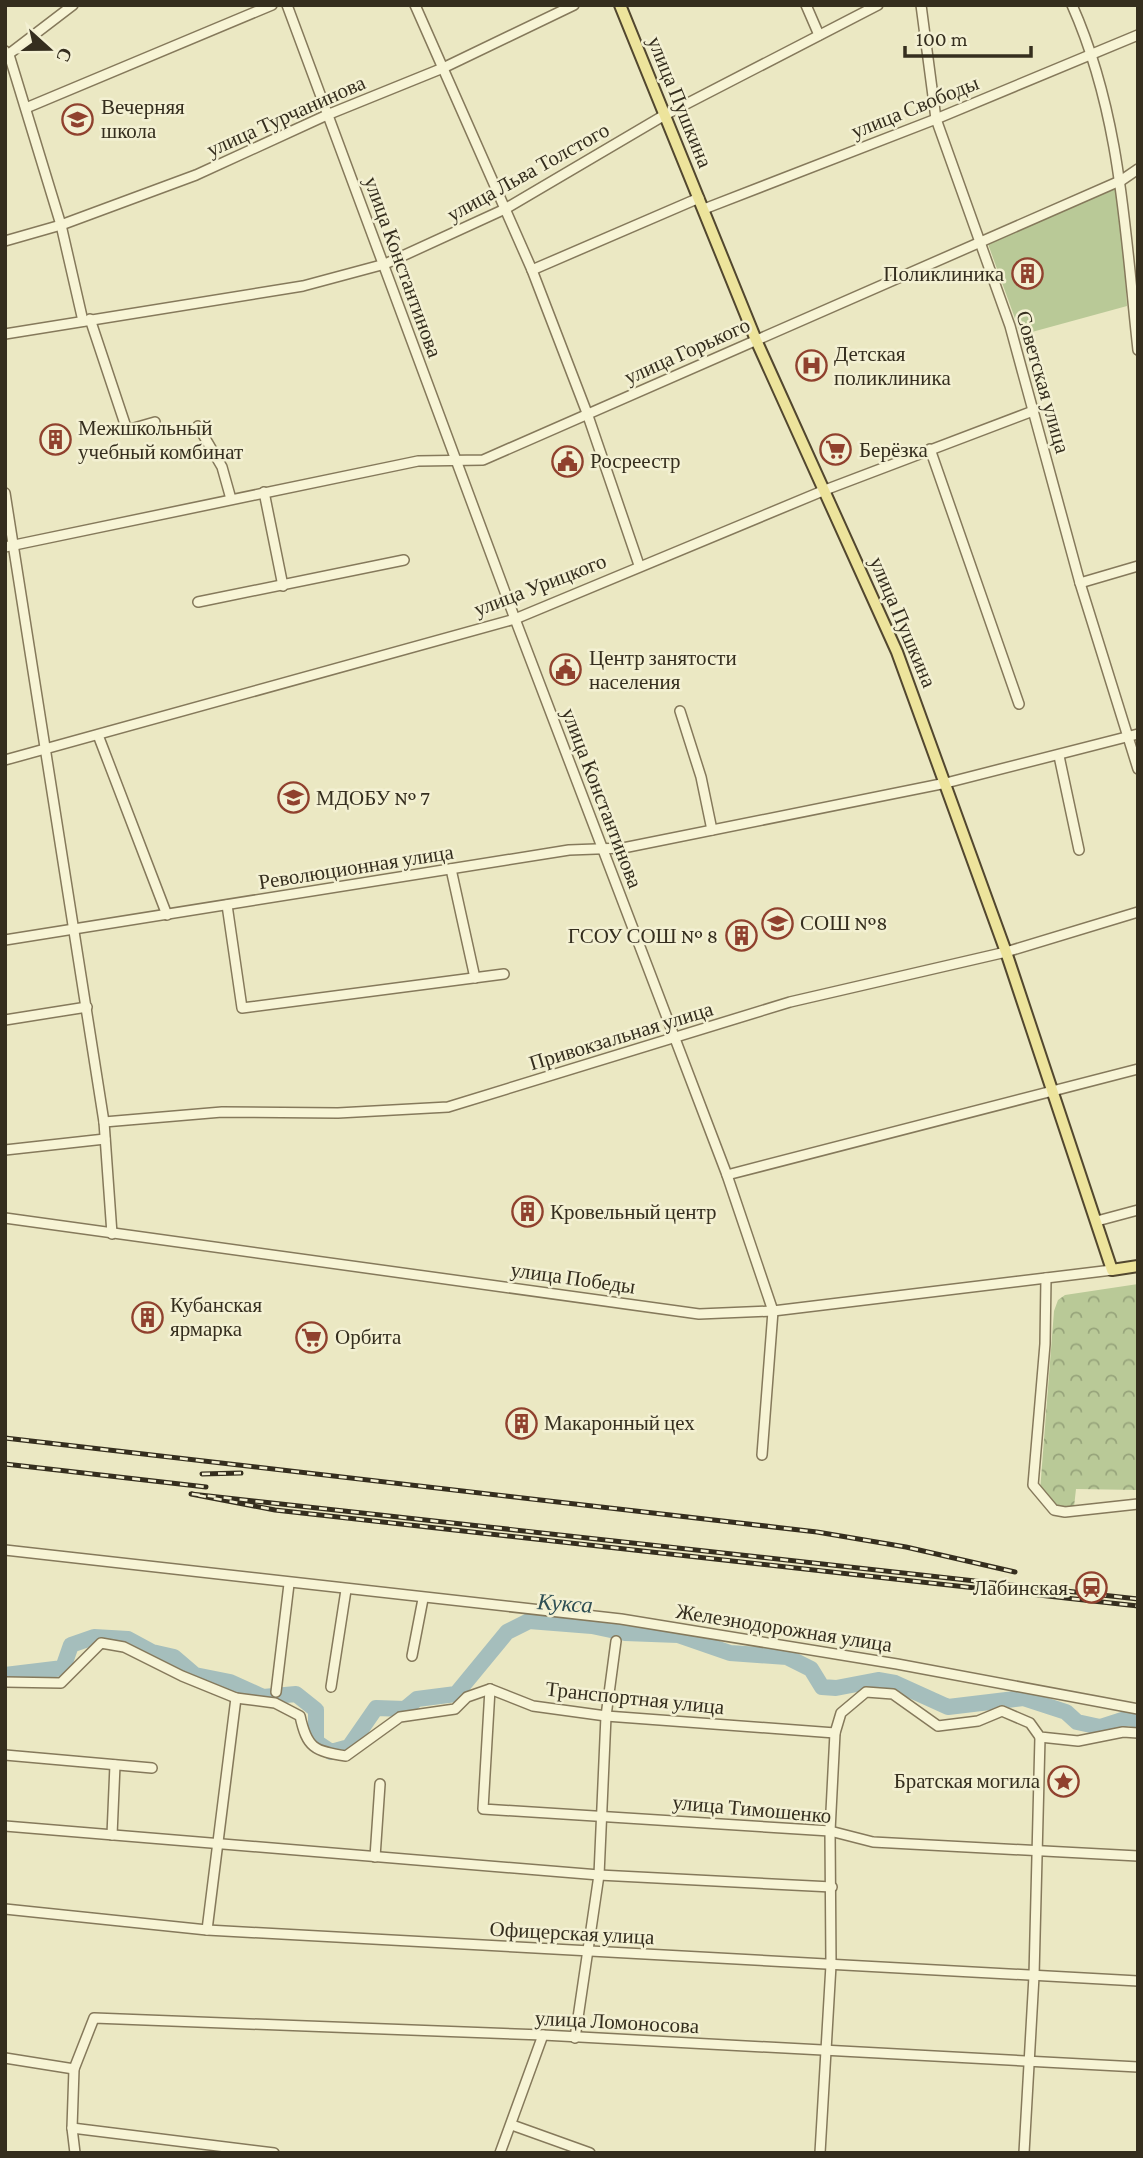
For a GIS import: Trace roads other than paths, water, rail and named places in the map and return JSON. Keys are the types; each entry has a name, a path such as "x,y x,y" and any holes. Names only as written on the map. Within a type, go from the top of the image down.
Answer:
{"main road":[{"name":"улица Пушкина","path":"620,5 756,340 897,652 1006,952 1112,1269"},
{"name":"улица Победы","path":"1112,1269 1138,1266"}],"street":[{"path":"6,53 64,5"},
{"path":"6,53 73,5"},
{"path":"26,108 272,5"},
{"name":"улица Константинова","path":"287,5 515,619 676,1037 773,1311 762,1455"},
{"path":"415,5 531,270 587,413 639,565"},
{"name":"улица Турчанинова","path":"5,241 61,225 196,175 327,115 443,68 574,5"},
{"path":"806,5 819,36"},
{"name":"улица Льва Толстого","path":"5,334 303,286 385,264 505,209 663,116 878,5"},
{"name":"Советская улица","path":"921,5 936,119 1010,326 1080,583 1138,769"},
{"path":"1072,5 1093,52 1122,180 1138,350"},
{"name":"улица Свободы","path":"704,209 936,119 1138,35"},
{"path":"6,53 26,108 86,320 127,430 155,422"},
{"name":"улица Горького","path":"10,546 418,461 483,460 982,243 1122,180 1138,169"},
{"path":"531,270 699,198"},
{"name":"улица Урицкого","path":"5,760 515,619 639,565 825,490 1033,411"},
{"path":"198,426 222,467 232,499"},
{"path":"930,449 1019,704"},
{"path":"264,492 283,586"},
{"path":"5,493 10,546 46,750 104,1122 113,1234"},
{"path":"198,602 404,560"},
{"path":"1080,583 1138,566"},
{"path":"680,711 701,777 712,830"},
{"name":"Революционная улица","path":"5,940 569,850 623,848 946,783 1138,734"},
{"path":"98,735 167,915"},
{"path":"1059,756 1079,850"},
{"path":"452,869 475,978"},
{"path":"227,905 242,1008 503,974"},
{"name":"Привокзальная улица","path":"104,1122 222,1112 338,1113 448,1107 790,1002 1006,952 1138,912"},
{"path":"5,1020 87,1007"},
{"path":"727,1175 1055,1093 1138,1069"},
{"path":"5,1150 105,1139"},
{"path":"1097,1221 1138,1210"},
{"name":"улица Победы","path":"5,1218 699,1314 773,1311 1112,1269"},
{"path":"1045,1278 1045,1344 1033,1485 1054,1510 1065,1512 1138,1504"},
{"name":"Железнодорожная улица","path":"5,1549 620,1623 897,1664 1138,1709"},
{"path":"276,1692 289,1584"},
{"path":"331,1686 346,1590"},
{"path":"412,1656 423,1599"},
{"path":"575,2038 599,1875 606,1716 616,1640"},
{"path":"5,1682 61,1683 101,1643 124,1647 182,1676 236,1698 275,1703 300,1716 305,1740 321,1752 346,1756 400,1717 455,1709 467,1697 490,1689"},
{"name":"Транспортная улица","path":"490,1689 533,1706 606,1716 835,1733"},
{"name":"улица Тимошенко","path":"490,1689 483,1809 831,1831 873,1842 1138,1856"},
{"path":"820,2153 831,1965 831,1831 835,1733 841,1713 866,1692 893,1693 938,1726 978,1721 1002,1711 1030,1723 1040,1737 1035,1850 1034,1976 1024,2153"},
{"path":"207,1930 236,1698"},
{"path":"1040,1737 1078,1741 1123,1732 1138,1733"},
{"path":"5,1755 152,1768"},
{"path":"112,1835 115,1765"},
{"path":"375,1857 380,1784"},
{"path":"5,1826 219,1846 599,1875 832,1887"},
{"name":"Офицерская улица","path":"5,1909 207,1930 1138,1981"},
{"name":"улица Ломоносова","path":"75,2069 94,2018 543,2035 1138,2067"},
{"path":"500,2153 543,2035"},
{"path":"5,2058 75,2069 72,2128 75,2153"},
{"path":"512,2125 590,2153"},
{"path":"72,2128 274,2153"}],"waterway":[{"name":"Кукса","path":"5,1675 63,1668 71,1645 94,1637 128,1639 152,1652 174,1657 195,1675 230,1682 263,1697 296,1694 316,1710 316,1742 331,1752 349,1747 376,1708 405,1709 417,1699 456,1694 507,1632 529,1621 592,1626 625,1633 678,1635 730,1653 787,1657 811,1669 822,1687 836,1688 878,1680 895,1683 948,1707 1023,1698 1066,1712 1077,1722 1100,1727 1128,1718 1138,1720"}],"railway":[{"path":"5,1438 817,1532 906,1547 1015,1572"},
{"path":"5,1464 206,1487"},
{"path":"202,1474 241,1473"},
{"path":"1138,1599 191,1494 275,1510 1138,1606"}],"place":[{"name":"Вечерняя школа","path":"78,119"},
{"name":"Поликлиника","path":"1027,274"},
{"name":"Детская поликлиника","path":"811,366"},
{"name":"Межшкольный учебный комбинат","path":"55,440"},
{"name":"Берёзка","path":"836,450"},
{"name":"Росреестр","path":"567,461"},
{"name":"Центр занятости населения","path":"566,670"},
{"name":"МДОБУ № 7","path":"293,798"},
{"name":"СОШ №8","path":"777,923"},
{"name":"ГСОУ СОШ № 8","path":"741,936"},
{"name":"Кровельный центр","path":"527,1212"},
{"name":"Кубанская ярмарка","path":"147,1317"},
{"name":"Орбита","path":"312,1337"},
{"name":"Макаронный цех","path":"521,1423"},
{"name":"Лабинская","path":"1091,1588"},
{"name":"Братская могила","path":"1063,1781"}]}
